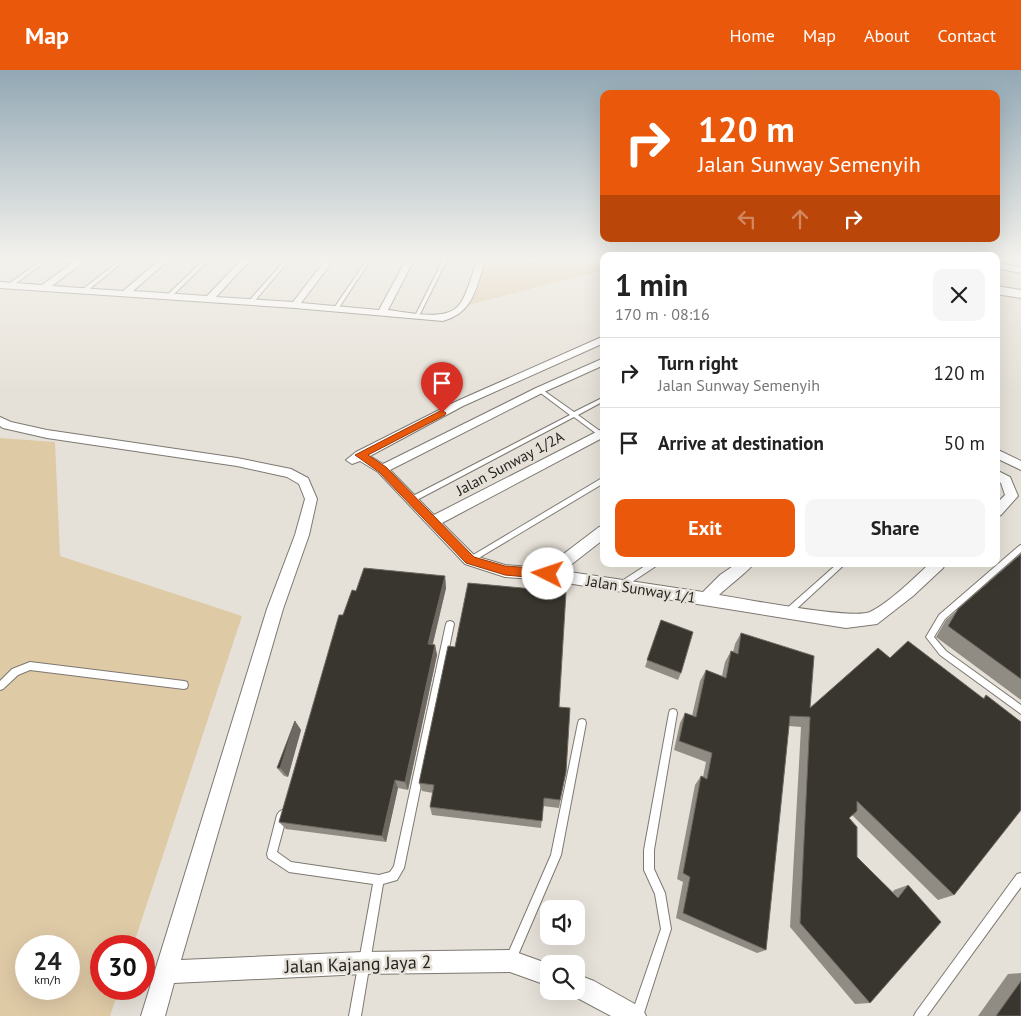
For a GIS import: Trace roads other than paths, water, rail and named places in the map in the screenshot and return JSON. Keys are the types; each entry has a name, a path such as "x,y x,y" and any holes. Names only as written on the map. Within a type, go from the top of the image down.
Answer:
{"street":[{"path":"241,302 336,308 443,318 456,313 465,302"},
{"path":"382,313 388,302"},
{"path":"600,341 459,404 374,447 381,456 382,469 540,390 600,363"},
{"path":"0,421 7,425 47,434 237,462 291,473 304,481 311,499 302,535 275,609 153,1016"},
{"name":"Jalan Sunway 1/2A","path":"432,522 600,436"},
{"name":"Jalan Sunway 1/1","path":"374,447 356,458 382,469 470,560 505,571 548,574 846,621 872,619 908,592 935,567"},
{"path":"1000,455 1021,466"},
{"path":"1000,508 1012,496 1001,477"},
{"path":"548,574 600,534"},
{"path":"706,598 742,567"},
{"name":"Jalan Kajang Jaya 2","path":"165,972 363,963 510,961 540,972"},
{"path":"585,988 636,1016"}],"lane":[{"path":"336,308 340,302"},
{"path":"417,316 424,302"},
{"path":"540,390 600,432"},
{"path":"411,500 600,401"},
{"path":"470,560 600,482"},
{"path":"1000,566 1021,548"},
{"path":"620,586 648,567"},
{"path":"788,612 838,567"},
{"path":"999,567 942,617 930,637 943,653 1021,710"},
{"path":"284,807 272,854 289,867 379,880 393,876 399,868 450,624"},
{"path":"0,686 14,672 30,666 184,685"},
{"path":"636,1016 666,929 660,893 650,870 649,850 673,713"},
{"path":"510,961 556,855 582,723"},
{"path":"920,1016 1017,891 1021,878"},
{"path":"355,1016 379,880"}]}
